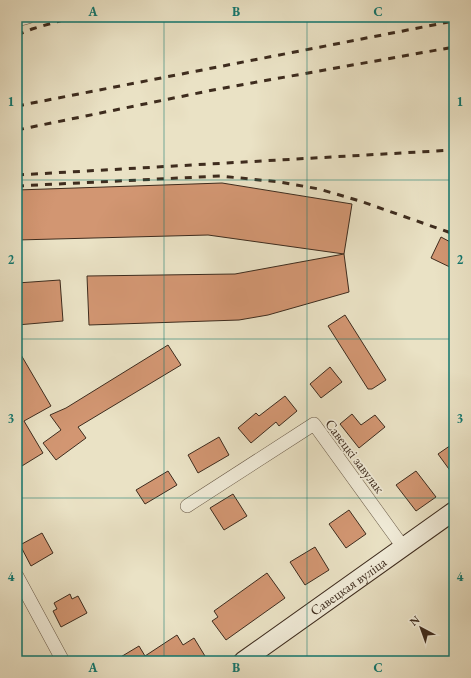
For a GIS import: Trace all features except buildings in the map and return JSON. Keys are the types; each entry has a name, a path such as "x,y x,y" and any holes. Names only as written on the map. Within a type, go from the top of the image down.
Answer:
{"main road":[{"name":"Савецкая вуліца","path":"243,661 454,511"}],"street":[{"path":"17,20 28,17"},
{"name":"Савецкі завулак","path":"187,506 314,424 403,547"},
{"path":"17,576 63,661"}],"railway":[{"path":"17,35 73,17"},
{"path":"17,106 454,21"},
{"path":"17,130 218,89 454,47"},
{"path":"17,175 454,150"},
{"path":"17,186 220,176 280,182 319,189 360,201 454,234"}]}
